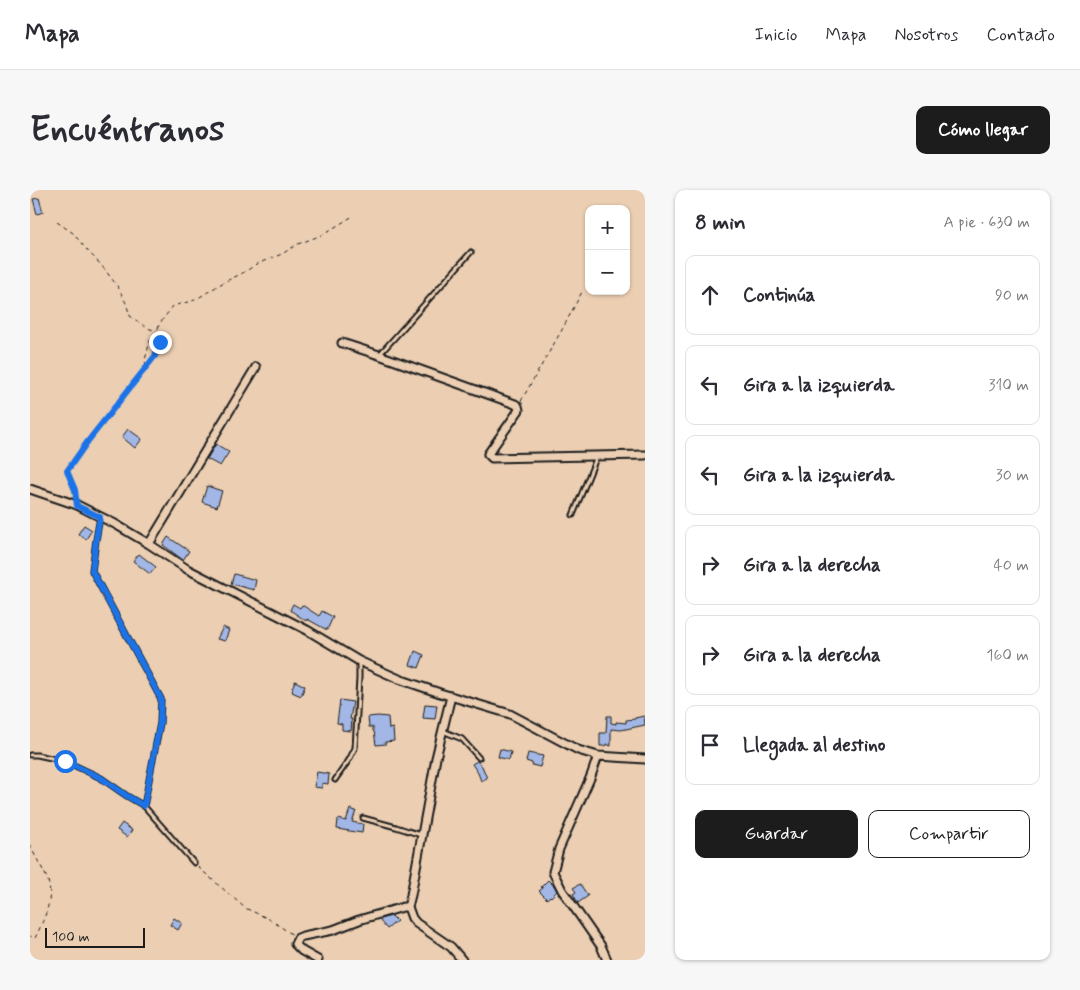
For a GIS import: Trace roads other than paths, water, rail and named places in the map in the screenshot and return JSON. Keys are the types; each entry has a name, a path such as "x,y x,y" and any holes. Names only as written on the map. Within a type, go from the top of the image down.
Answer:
{"street":[{"path":"342,343 518,406 519,410 488,454 492,458 645,456"},
{"path":"149,544 256,367"},
{"path":"30,489 77,506 100,517 187,568 307,630 358,661 400,679 510,714 578,750 598,756 645,759"},
{"path":"451,696 436,758 408,907 416,923 451,947 462,960"},
{"path":"598,756 559,850 553,872 562,890 601,946 607,960"},
{"path":"318,960 295,944 298,938 333,930 359,920 402,907 408,907"}],"lane":[{"path":"379,355 472,252"},
{"path":"572,515 597,456"},
{"path":"100,517 92,571 161,699 160,723 144,806"},
{"path":"335,780 355,748 359,678 358,661"},
{"path":"443,730 462,739 479,758"},
{"path":"30,755 37,754 65,761 101,778 144,806 194,863"},
{"path":"363,818 422,836"}]}
